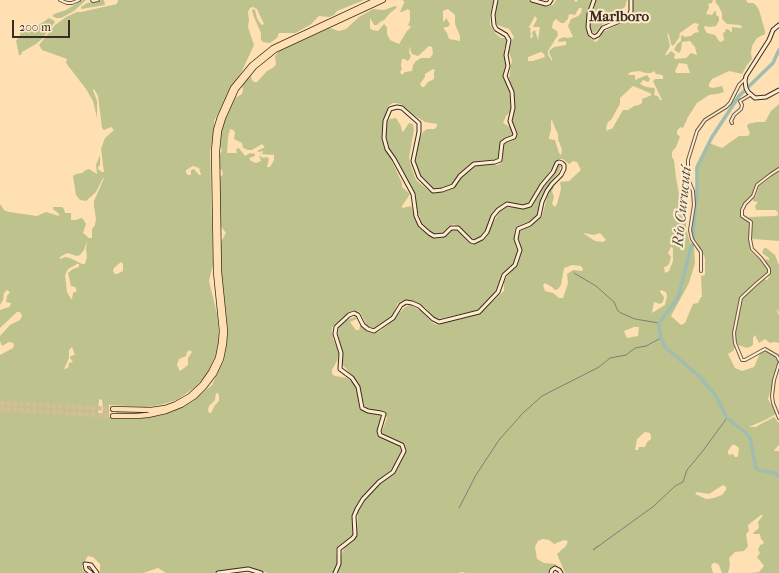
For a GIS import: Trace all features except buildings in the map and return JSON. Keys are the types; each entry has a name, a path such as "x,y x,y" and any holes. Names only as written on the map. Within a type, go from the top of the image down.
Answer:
{"highway":[{"path":"113,409 151,410 165,408 176,404 200,388 216,363 222,331 216,272 214,151 216,130 233,88 252,65 273,48 376,0"},
{"path":"113,416 148,415 166,411 181,405 195,396 204,387 214,374 221,359 225,331 219,272 217,151 219,131 223,118 236,90 254,67 275,50 383,0"}],"main road":[{"path":"335,573 339,564 339,549 354,538 354,516 356,509 379,482 393,472 404,451 402,445 380,435 379,431 384,414 368,411 362,408 358,387 352,378 340,368 341,353 335,334 336,327 349,315 354,313 359,316 368,328 374,331 393,318 401,305 406,302 419,306 433,319 439,322 478,312 498,292 505,273 515,265 520,250 516,239 518,229 530,224 540,216 542,202 547,191 561,175 564,169 564,165 562,163 557,163 530,205 523,207 507,204 498,210 493,216 487,232 482,238 474,242 470,241 458,228 451,228 444,235 434,236 420,225 416,216 414,196 387,149 384,138 385,121 390,109 397,107 402,108 419,123 419,132 413,161 419,177 433,191 442,190 453,186 460,176 474,164 495,162 500,160 502,143 514,137 515,134 510,121 513,108 512,92 505,76 508,66 506,55 509,40 506,35 496,29 494,25 493,15 496,0"},
{"path":"532,0 546,4 551,0"},
{"path":"594,0 589,14 588,27 590,34 594,37 598,35 603,28 622,20 629,15 632,0"},
{"path":"779,25 773,30 767,43 745,78 747,91 755,98 766,97 779,90"},
{"path":"91,573 86,570 85,564 92,565 97,573"},
{"path":"551,573 555,568 561,573"},
{"path":"218,573 248,569 261,573"}],"street":[{"path":"60,0 67,3 72,3 79,0"},
{"path":"92,0 98,0"},
{"path":"701,271 701,252 692,239 690,230 694,198 693,191 688,180 688,160 697,132 705,120 730,103 739,85 745,78"},
{"path":"732,123 731,121 734,115 741,109 742,105 740,101 750,95"},
{"path":"779,169 757,185 753,196 742,210 741,214 743,217 751,222 750,239 752,249 761,258 769,270 769,273 741,298 734,335 740,358 743,360 764,349 776,356 779,360"},
{"path":"779,364 774,380 772,399 779,418"}],"green space":[{"path":"82,0 86,0 74,11 61,18 52,16 66,10"},
{"path":"104,0 105,5 81,9 81,7 87,3"},
{"path":"118,0 364,0 337,11 334,15 329,17 319,16 310,25 295,33 279,33 277,38 270,43 263,42 261,40 261,33 252,11 253,9 255,10 260,23 262,25 264,24 257,9 253,7 250,8 248,12 248,27 254,45 242,71 214,121 214,133 210,151 213,264 209,281 217,314 219,334 217,352 206,376 195,387 177,400 146,407 109,405 109,417 135,419 163,415 183,407 193,401 212,385 224,360 228,331 221,270 221,242 226,233 220,225 219,179 223,174 222,170 219,168 219,156 222,150 220,146 222,126 233,99 242,94 243,83 249,76 251,76 254,82 257,82 267,71 274,67 276,64 275,56 279,51 330,28 339,31 346,29 359,17 373,9 384,10 395,6 397,7 377,25 374,25 370,18 370,28 378,31 384,24 387,27 387,34 390,40 399,44 411,27 408,25 410,21 410,11 408,9 400,12 404,3 402,0 494,0 490,14 490,25 496,34 501,38 506,38 507,42 504,49 506,65 503,77 509,89 511,108 503,123 510,127 513,133 513,136 504,139 500,145 499,159 473,163 459,175 451,186 433,189 421,178 416,167 415,156 419,140 423,132 427,129 435,129 437,124 425,122 402,105 393,103 388,106 382,130 383,142 402,183 402,187 410,194 402,208 411,206 418,225 432,237 438,237 450,230 457,230 468,242 476,243 488,232 501,209 506,207 520,208 516,204 510,203 504,203 501,205 493,213 484,234 476,240 471,239 461,228 454,224 449,226 442,233 431,233 421,222 417,211 415,194 387,147 385,138 386,123 390,119 396,118 403,132 409,123 413,124 414,130 409,157 410,163 416,180 434,193 448,190 453,187 464,174 474,166 479,164 498,165 501,163 503,159 503,145 516,137 517,131 512,122 514,110 513,92 509,78 512,60 508,51 514,37 509,29 497,25 494,18 499,0 527,0 547,6 553,5 556,0 574,0 576,2 578,0 592,0 586,29 591,39 596,42 603,32 625,21 631,13 633,0 713,0 712,3 708,4 709,7 706,14 712,15 716,11 719,21 716,26 705,26 704,28 707,33 715,35 721,42 724,40 723,33 726,29 732,33 732,27 742,27 740,25 727,24 722,19 722,13 715,2 716,0 746,0 748,3 753,3 756,5 759,10 765,34 757,38 752,46 752,59 742,74 729,71 712,79 709,87 713,88 722,86 724,92 709,95 697,103 683,128 680,127 677,131 677,134 680,137 672,152 672,157 674,160 680,199 686,208 686,229 690,242 694,246 695,263 689,283 671,316 681,325 685,323 693,304 698,303 702,297 701,276 705,275 705,258 692,232 698,205 696,195 698,182 695,170 698,162 709,143 722,148 739,136 748,136 750,133 747,126 748,124 765,122 771,111 779,104 779,168 756,184 752,196 742,205 740,213 742,218 750,222 750,251 760,260 768,271 765,280 769,277 771,270 765,261 766,259 769,260 769,258 762,253 764,248 775,255 779,265 779,312 776,309 779,315 779,343 770,343 765,339 759,343 755,335 752,346 747,348 738,345 735,337 735,331 740,301 733,332 735,347 733,351 728,354 735,368 742,371 754,367 760,353 765,351 769,351 778,360 768,399 776,414 749,427 756,427 774,417 779,423 779,445 774,450 779,451 779,573 750,573 759,572 764,566 757,557 760,553 758,550 760,545 764,542 761,539 760,534 753,533 759,528 758,522 763,515 761,515 748,525 749,531 746,534 748,546 744,551 735,552 729,558 730,564 728,573 722,573 719,565 713,563 711,566 713,573 565,573 557,554 566,546 568,541 564,540 554,544 549,540 543,539 538,541 535,547 537,559 544,563 555,564 558,567 552,567 549,570 549,573 268,573 248,568 213,573 166,573 158,568 143,573 100,573 100,564 93,557 88,556 82,566 83,571 88,573 0,573 0,355 13,348 14,345 13,343 9,342 2,346 0,336 10,325 20,320 22,316 20,312 17,312 0,328 0,310 9,307 11,303 6,302 7,296 10,292 7,290 4,293 3,300 0,305 0,204 4,210 9,212 37,216 46,212 59,216 53,207 62,207 65,213 71,213 71,220 83,219 86,224 83,233 89,238 92,238 92,229 95,225 96,219 94,201 104,178 96,192 86,201 80,200 76,195 73,176 89,169 97,174 96,165 100,155 100,165 98,169 104,172 101,149 105,138 114,130 111,127 104,130 102,128 98,96 94,89 93,90 97,101 97,118 93,101 86,89 66,63 67,59 42,50 39,45 55,25 66,17 77,12 117,4","holes":["579,8 582,8 581,13 571,19 568,26 573,37 564,37 559,39 558,41 560,42 566,41 566,45 554,47 550,50 549,53 552,61 548,55 548,51 558,35 557,31 552,28 553,22 556,19 561,23 564,23 568,19 569,14 575,15","448,9 455,15 455,24 460,36 460,41 449,39 444,27 448,27 450,24 446,18 444,22 443,11","535,16 537,19 533,27 540,27 538,40 535,30 532,32 533,37 530,38 531,28 529,27","694,23 699,24 697,28 699,32 694,33 691,36 681,36 681,41 677,44 674,50 679,53 682,42 690,41 695,47 697,55 691,53 686,58 675,59 675,54 671,51 665,55 670,46 667,33 673,46 679,38 680,33","410,46 412,54 418,56 429,46 432,47 433,54 430,58 421,58 416,61 413,65 412,71 405,72 402,75 400,72 402,69 402,59 407,61 411,56 409,53","541,52 545,57 533,61 528,61 528,57","679,63 687,64 690,73 676,73 675,71","433,69 435,70 434,79 422,87 420,84 425,77 425,74","639,71 646,73 651,73 654,71 656,74 662,75 663,79 655,79 653,81 662,100 660,100 658,96 654,95 654,88 646,87 640,84 643,80 649,81 650,79 647,75 635,80 635,75 628,74","633,86 652,95 642,99 642,103 639,105 628,110 623,110 612,129 607,131 606,128 608,122 611,120 620,104 620,98","552,120 558,134 558,139 562,150 561,155 555,140 549,139","230,129 235,132 234,139 242,143 243,148 252,150 262,144 265,147 257,151 263,151 263,153 260,154 274,155 274,160 270,167 267,167 269,159 267,157 263,158 259,155 261,161 256,163 251,161 249,158 255,156 255,154 250,153 245,156 239,148 236,149 237,153 227,153","558,159 563,159 569,164 573,161 577,162 581,170 569,181 560,182 561,189 555,207 552,204 554,197 552,191 554,187 552,186 547,197 542,217 520,231 518,238 521,252 518,264 504,281 504,291 480,313 438,325 434,324 421,311 410,305 405,307 391,322 375,333 371,332 361,323 359,330 356,330 350,322 357,319 355,317 344,321 339,326 338,335 342,350 342,364 359,384 364,405 368,409 385,413 387,418 382,431 383,434 402,443 406,449 404,456 393,474 378,485 361,504 358,512 357,528 355,529 353,525 353,512 358,503 378,481 392,469 402,450 399,445 378,436 377,432 382,415 365,412 360,409 357,389 353,383 347,378 332,374 332,370 337,361 339,352 333,339 332,327 353,310 360,312 367,326 375,329 392,317 398,303 403,300 416,302 426,308 433,317 438,319 478,310 498,288 502,274 514,263 518,250 514,237 515,228 527,223 538,214 544,194 549,184 559,172 561,165 558,165 554,173 539,192 536,192","193,166 199,168 201,175 199,175 194,169 191,170 191,175 188,175 186,170","583,233 594,235 600,233 606,240 603,242 595,241","87,241 87,257 85,264 70,258 65,257 60,259 60,257 67,253 77,256 80,255 84,250","672,247 673,261 669,271 665,273 664,267 667,266 671,257 668,253","121,262 123,264 123,271 117,274 113,271 114,268","79,264 79,267 68,273 71,286 75,287 77,291 73,293 71,299 67,292 65,275 68,269","572,265 581,266 583,269 582,271 573,270 567,274 568,283 563,298 559,298 553,293 545,291 543,285 545,283 555,290 561,285 564,268","661,290 666,292 667,296 665,305 652,313 654,302 660,304 663,302 664,297 660,292","634,327 639,327 638,336 627,338 624,331","72,347 75,355 71,356 70,358 73,362 69,363 68,368 64,369 69,358 69,350","190,350 192,352 188,358 188,365 180,371 177,365 179,359 186,356 187,352","217,393 219,395 219,401 211,413 209,413 209,406 215,400","99,399 102,400 102,415 98,417","645,432 650,433 651,439 647,442 645,447 639,447 638,450 635,450 637,439","732,445 735,445 739,448 738,456 735,457 733,454 729,455 728,451","723,485 726,487 726,490 722,495 706,499 695,494 697,492 709,494","344,544 345,545 341,556 337,557 336,549"]},
{"path":"595,0 627,0 625,7 616,14 611,15 595,33 590,31 589,26 590,15"},
{"path":"49,18 55,22 42,39 19,55 16,41 20,36 20,30 36,27"},
{"path":"779,171 779,241 753,239 751,238 753,221 748,217 778,215 776,210 756,210 755,206 758,202 753,201 753,199 756,196 759,186"},
{"path":"116,411 153,412 144,414 116,414"}],"waterway":[{"name":"Río Curucutí","path":"779,50 773,63 739,96 712,137 697,167 697,196 693,232 694,243 691,247 678,298 659,323 661,338 665,347 700,377 716,396 727,418 750,438 756,468 775,473 779,476"},
{"path":"574,273 596,286 614,302 618,311 621,313 635,319 659,323"},
{"path":"459,508 476,475 499,440 523,413 542,396 599,367 610,358 626,355 635,348 646,346 661,338"},
{"path":"598,546 593,550 654,506 675,486 683,482 687,470 727,418"}],"tunnel":[{"path":"0,403 113,409"},
{"path":"0,409 113,416"}],"district":[{"name":"Marlboro","path":"619,17"}]}
